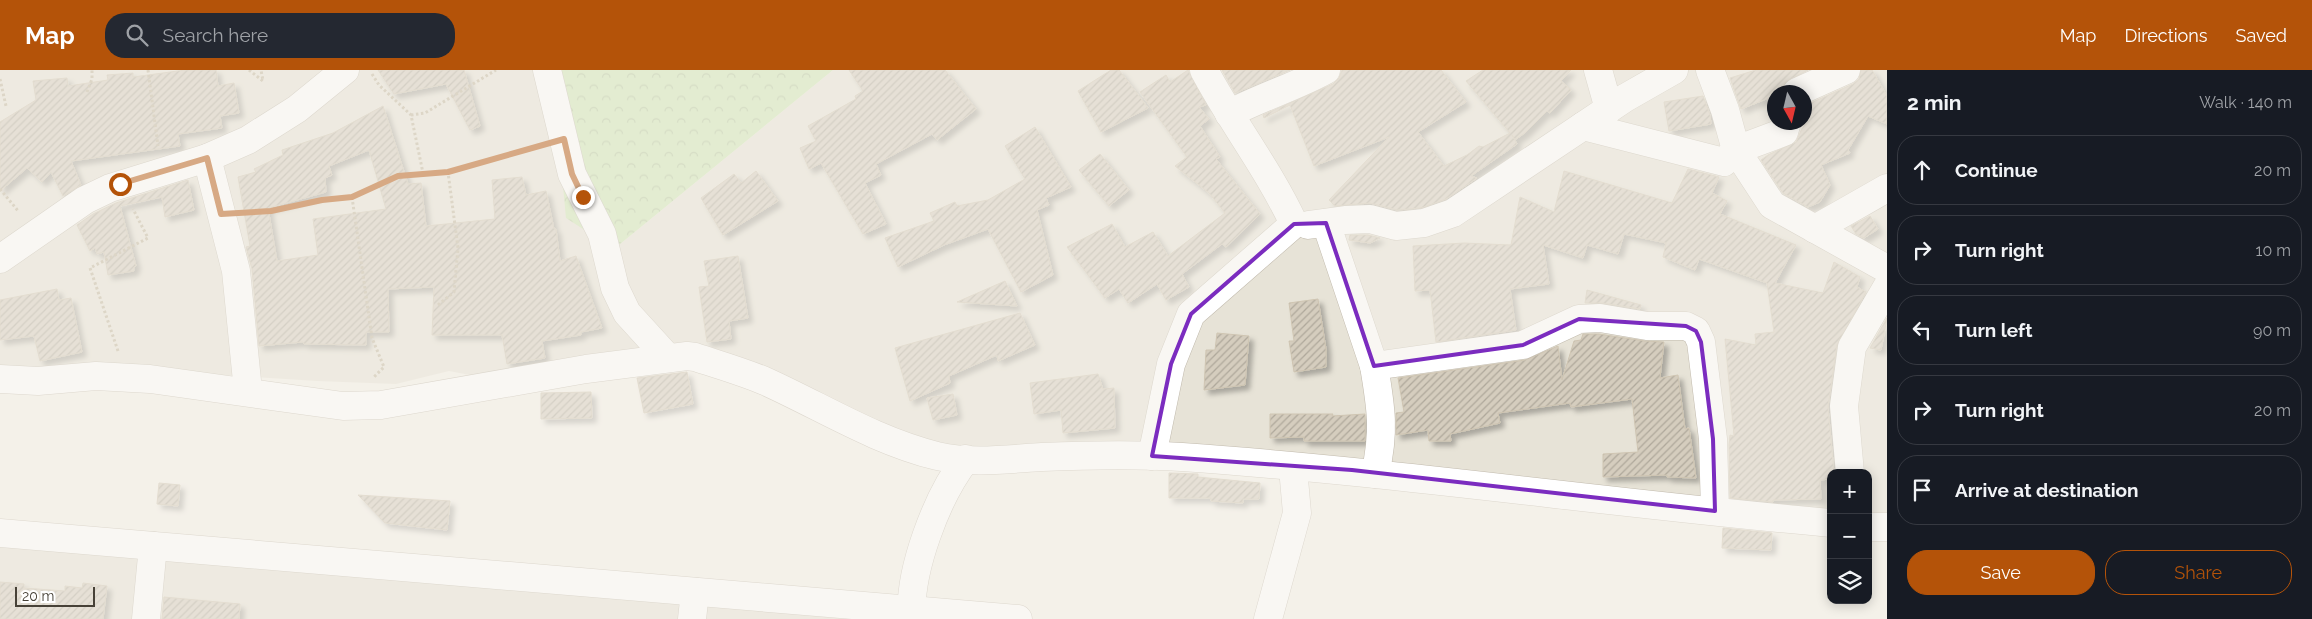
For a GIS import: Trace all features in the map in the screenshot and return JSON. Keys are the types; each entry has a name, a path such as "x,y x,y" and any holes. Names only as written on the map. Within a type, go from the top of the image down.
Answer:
{"street":[{"path":"0,259 85,200 120,184 207,158 248,140 297,109 345,70"},
{"path":"547,70 572,174 602,234 615,288 627,313 668,358"},
{"path":"1204,70 1279,192 1294,224"},
{"path":"1230,114 1254,101 1309,80 1326,70"},
{"path":"1598,70 1609,109"},
{"path":"1152,456 1171,364 1190,314 1294,224 1370,219 1396,226 1424,222 1453,213 1609,109 1674,70"},
{"path":"1710,70 1725,110 1736,150 1772,205 1887,269"},
{"path":"1812,85 1846,70"},
{"path":"1583,126 1724,162 1736,150 1784,132 1785,130"},
{"path":"207,158 236,271 248,391"},
{"path":"1815,229 1887,188"},
{"path":"1326,223 1374,366 1382,413 1382,438 1375,474"},
{"path":"1850,469 1844,406 1852,347 1887,287"},
{"path":"1374,366 1523,345 1579,319 1600,318 1648,326 1686,326 1696,331 1701,342 1713,439 1715,512"},
{"path":"0,379 38,381 96,376 127,378 248,391 343,406 390,404 504,382 668,358 695,357 764,381 858,428 940,457 966,459 1152,456 1375,474 1588,499 1827,523"},
{"path":"911,615 917,575 927,535 952,477 966,459"},
{"path":"1268,619 1296,513 1293,468"},
{"path":"1872,527 1887,527"},
{"path":"0,533 695,592 911,615 1018,619"},
{"path":"146,619 153,546"},
{"path":"692,619 695,592"}],"path":[{"path":"87,92 92,79 92,70"},
{"path":"148,70 162,172"},
{"path":"249,70 263,81 261,70"},
{"path":"370,70 379,85 411,115 423,173"},
{"path":"411,115 425,114 496,70"},
{"path":"0,79 6,106"},
{"path":"221,214 271,211 322,200 352,197 398,176 448,172 564,139"},
{"path":"438,304 454,292 458,248 448,172"},
{"path":"120,184 148,238 90,268 127,378"},
{"path":"343,406 384,367 372,338 352,197"}],"highlighted area":[{"path":"1326,223 1374,366 1523,345 1579,319 1686,326 1696,331 1701,342 1713,439 1715,511 1352,470 1152,456 1171,364 1191,314 1294,224"}],"shaded area":[{"path":"0,70 552,70 614,249 833,70 1887,70 1887,524 1872,523 1872,469 1827,469 1827,520 913,446 683,348 475,376 449,371 396,384 317,381 133,369 0,374"},
{"path":"0,523 782,613 847,619 0,619"}],"green space":[{"path":"552,70 833,70 614,249 566,218"}],"building":[{"path":"185,70 216,70 218,86 234,83 239,113 220,116 222,128 178,134 180,146 71,161 81,185 63,196 51,172 42,182 27,168 0,191 0,122 36,100 33,81 67,78 68,86 108,80 107,75 133,73 133,77"},
{"path":"378,70 464,70 480,126 470,130 446,84 394,94"},
{"path":"849,70 945,70 976,109 937,140 932,134 876,164 881,175 865,183 886,224 863,234 821,163 809,169 800,148 816,141 808,126 856,99 855,96 863,91"},
{"path":"1111,70 1119,70 1148,108 1101,132 1078,91"},
{"path":"1188,70 1206,105 1199,107 1209,119 1200,126 1220,157 1216,159 1260,214 1226,247 1222,244 1182,274 1189,287 1166,300 1157,284 1128,303 1119,289 1105,298 1067,247 1112,224 1125,247 1153,232 1168,256 1225,213 1209,193 1175,166 1187,157 1140,92 1166,75 1170,82"},
{"path":"1222,70 1290,70 1235,93"},
{"path":"1342,70 1441,70 1466,102 1418,132 1444,166 1467,155 1479,146 1483,147 1510,133 1466,81 1483,70 1571,70 1561,81 1571,90 1550,113 1547,111 1526,132 1515,140 1512,135 1517,144 1471,176 1477,178 1446,199 1421,208 1397,210 1370,203 1335,206 1329,200 1389,137 1314,166 1290,105 1264,118 1263,115 1333,84 1339,78"},
{"path":"1756,70 1808,70 1785,82 1784,85 1767,85 1767,99 1741,109 1730,78"},
{"path":"1861,70 1872,70 1887,96 1887,124 1868,116 1848,150 1850,153 1821,165 1830,185 1820,202 1808,207 1783,193 1761,160 1796,142 1801,130 1812,130 1812,102 1853,84 1859,79"},
{"path":"1703,96 1710,115 1711,124 1669,131 1664,102"},
{"path":"383,106 408,184 421,183 426,226 495,219 492,180 522,177 526,195 546,191 554,229 556,229 560,261 576,256 602,328 581,332 581,335 542,341 545,358 507,364 502,335 432,335 434,287 388,289 389,332 366,332 366,345 304,344 303,342 259,346 252,269 246,247 250,246 238,177 256,172 254,169 283,155 282,150 333,133","holes":["369,150 386,209 313,219 318,255 277,261 268,208 326,192 325,178 332,175 329,166"]},
{"path":"1035,127 1071,187 1046,198 1049,205 1037,210 1053,275 1021,292 988,229 944,245 898,267 885,238 934,221 930,213 955,202 957,206 988,200 1025,179 1005,146"},
{"path":"1100,154 1129,190 1109,206 1079,170"},
{"path":"1688,169 1719,177 1712,193 1727,201 1720,214 1796,245 1775,283 1823,293 1834,262 1860,277 1857,287 1866,292 1837,345 1828,407 1834,469 1827,469 1827,479 1820,480 1821,499 1773,500 1773,502 1730,498 1729,445 1730,435 1734,436 1725,339 1756,345 1755,334 1774,332 1767,283 1699,259 1695,270 1663,257 1666,243 1624,234 1618,254 1587,245 1583,258 1543,245 1549,284 1510,289 1516,330 1436,342 1430,290 1415,291 1413,246 1464,243 1511,245 1520,197 1554,212 1564,171 1672,203"},
{"path":"756,171 778,201 723,235 701,198 734,174 741,183"},
{"path":"188,180 194,210 165,217 162,197 120,206 136,266 134,271 108,275 104,252 97,254 95,248 90,251 77,225 93,214 116,203"},
{"path":"1870,216 1878,229 1864,238 1856,234 1851,226"},
{"path":"1350,235 1368,235 1380,238 1370,243 1349,240"},
{"path":"738,256 748,318 729,321 731,339 707,342 699,287 709,286 704,261"},
{"path":"1005,281 1017,306 957,302"},
{"path":"57,289 59,300 71,298 82,352 40,361 34,336 0,340 0,300"},
{"path":"1587,290 1641,305 1640,309 1602,303 1585,303"},
{"path":"1318,299 1326,349 1326,367 1294,372 1289,341 1294,341 1289,303"},
{"path":"1020,313 1035,345 998,361 997,355 949,376 950,383 910,401 895,348"},
{"path":"1887,318 1881,350 1870,348"},
{"path":"1217,333 1249,336 1245,385 1204,390 1206,350 1215,350"},
{"path":"1583,334 1599,334 1664,342 1660,378 1678,375 1685,429 1689,428 1696,478 1667,477 1667,475 1603,477 1603,454 1638,452 1632,399 1571,407 1570,403 1498,413 1500,423 1450,434 1451,441 1429,441 1428,430 1396,435 1396,413 1404,412 1398,378 1525,360 1558,346 1562,380 1574,341 1581,340"},
{"path":"687,372 693,404 644,413 637,378"},
{"path":"1098,374 1103,389 1114,388 1115,428 1063,433 1061,410 1034,414 1030,383"},
{"path":"591,392 592,418 541,419 541,393"},
{"path":"953,394 957,415 933,420 927,398"},
{"path":"1270,414 1333,414 1332,416 1365,414 1365,441 1304,441 1304,437 1270,438"},
{"path":"1169,473 1198,474 1198,477 1260,483 1259,499 1243,499 1243,503 1211,501 1211,498 1169,498"},
{"path":"159,483 180,485 178,506 157,504"},
{"path":"358,495 450,501 447,530 385,523"},
{"path":"1723,528 1772,533 1771,550 1722,548"},
{"path":"0,582 24,584 24,588 65,591 65,586 82,588 83,583 107,586 103,619 0,619"},
{"path":"164,597 240,604 239,619 162,619"}],"route":[{"path":"120,184 207,158 221,214 271,211 322,200 352,197 398,176 448,172 564,139 572,174 583,197"}]}
